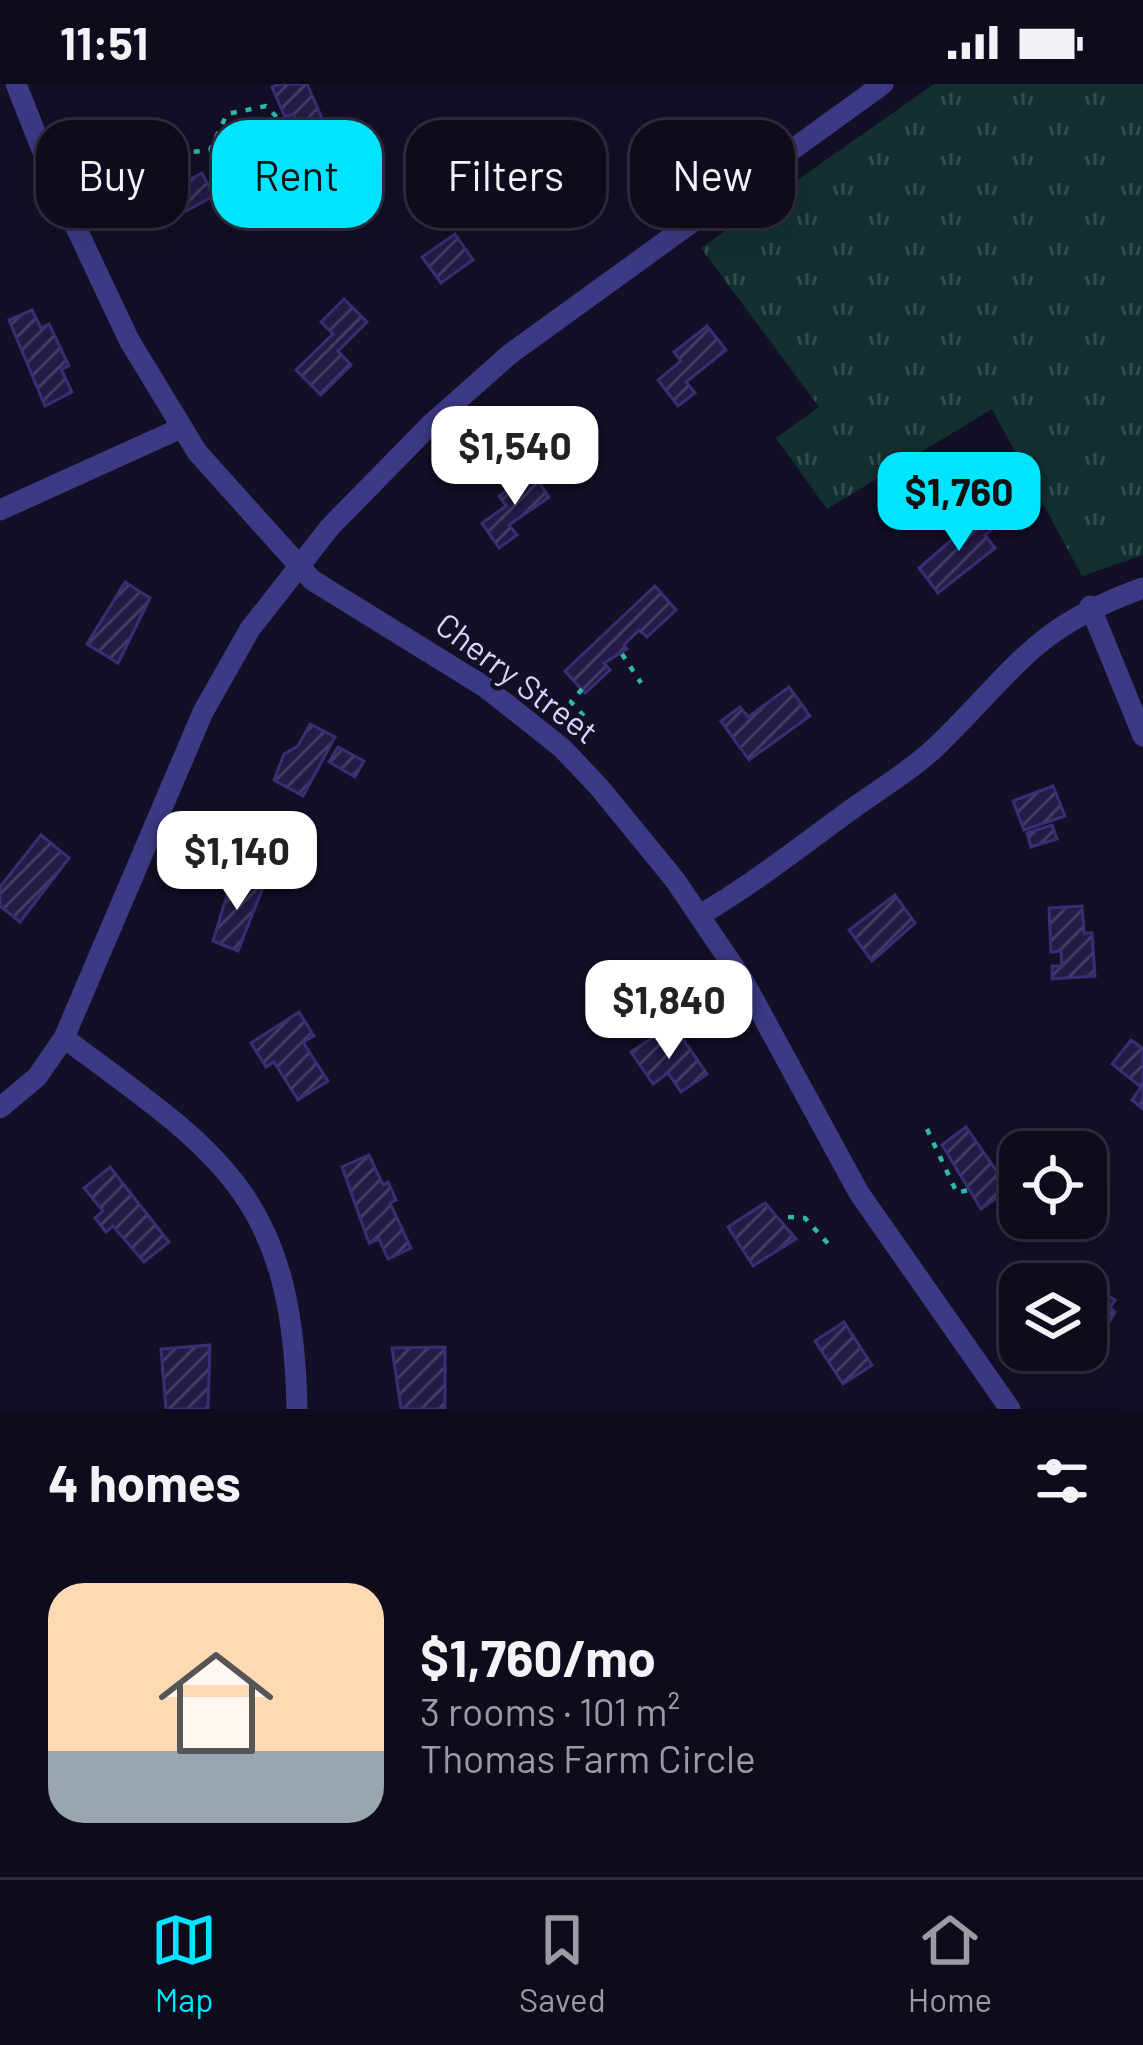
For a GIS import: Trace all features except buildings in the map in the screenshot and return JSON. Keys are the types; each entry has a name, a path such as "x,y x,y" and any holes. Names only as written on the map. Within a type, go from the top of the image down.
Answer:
{"street":[{"name":"Cherry Street","path":"16,84 107,295 181,428 223,484 301,569 352,609 446,659 562,748 599,787 700,915 744,982 859,1193 1010,1409"},
{"path":"0,1108 37,1077 64,1038 203,712 250,629 330,527 510,354 884,84"},
{"path":"0,510 181,428"},
{"path":"700,915 742,890 927,754 1055,627 1090,607 1143,588"},
{"path":"1090,607 1143,736"},
{"path":"64,1038 199,1140 257,1214 291,1303 297,1409"}],"path":[{"path":"224,120 227,114 249,105 266,106 280,120"},
{"path":"622,654 641,683"},
{"path":"582,689 571,702 594,727"},
{"path":"927,1129 957,1193 968,1190"},
{"path":"788,1217 805,1218 831,1247"}],"green space":[{"path":"934,84 1143,84 1143,555 1082,576 992,409 827,509 776,438 819,407 701,248 729,228 795,228 795,182"}]}
